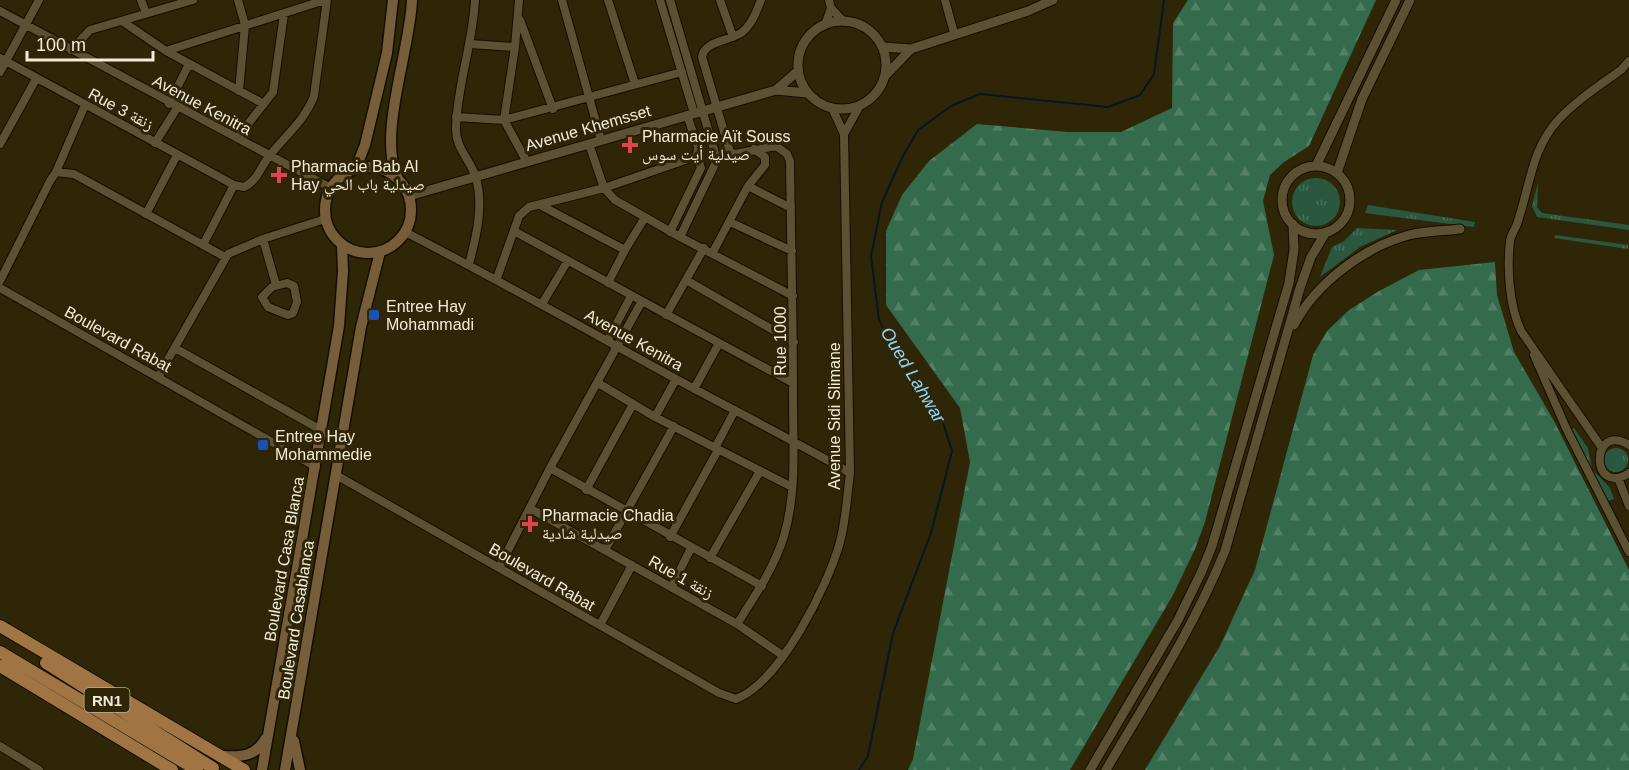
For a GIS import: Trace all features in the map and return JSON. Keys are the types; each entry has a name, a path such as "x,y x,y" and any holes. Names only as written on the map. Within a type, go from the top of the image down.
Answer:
{"highway":[{"path":"0,626 224,756 244,770"},
{"name":"RN1","path":"0,635 213,768"},
{"name":"RN1","path":"0,652 197,770"},
{"path":"0,666 172,770"}],"main road":[{"path":"356,168 365,144 387,53 393,0"},
{"path":"398,178 378,168 356,168 338,177 329,187 325,202 325,219 329,230 342,245 360,252 380,252 395,244 405,232 412,208 409,196 398,178 390,151 412,0"},
{"name":"Boulevard Casa Blanca","path":"262,770 339,326 343,271 342,245"},
{"path":"336,475 361,327 380,252"},
{"name":"Boulevard Casablanca","path":"285,770 336,475"},
{"path":"293,731 300,770"},
{"path":"224,756 242,758 254,752 267,735"}],"street":[{"path":"0,72 3,60 38,0"},
{"path":"141,0 146,13"},
{"path":"71,50 90,30 193,0"},
{"path":"238,0 245,25 239,91"},
{"path":"166,51 326,0 314,96 305,115 269,156 251,182 244,187 232,184 203,244"},
{"path":"469,264 478,227 476,178 458,144 456,117 470,45 475,0"},
{"path":"519,0 519,16 504,120 527,162"},
{"path":"562,0 601,140"},
{"path":"608,0 635,84"},
{"path":"660,0 694,113 717,160 717,166 680,237"},
{"path":"670,0 694,113 697,156 701,168 670,232"},
{"path":"720,0 733,37"},
{"path":"716,107 704,68 703,52 708,47 733,37 749,26 761,0"},
{"path":"945,0 954,33"},
{"path":"883,47 911,49 954,33 1029,11 1052,0"},
{"path":"1316,166 1396,0"},
{"path":"1337,173 1362,99 1410,0"},
{"path":"831,3 843,21"},
{"path":"825,25 831,3"},
{"name":"Avenue Kenitra","path":"0,11 169,104 329,187"},
{"path":"237,138 275,86 284,14"},
{"path":"519,16 553,109"},
{"path":"122,21 166,51 264,104"},
{"path":"843,21 859,24 869,30 883,47 887,63 886,75 879,91 858,107 841,110 816,102 807,93 798,71 800,50 808,37 825,25 843,21"},
{"path":"470,45 515,47"},
{"path":"886,75 911,49"},
{"name":"Rue 3 زنقة","path":"3,60 232,184"},
{"path":"1602,448 1517,322 1509,255 1510,237 1517,225 1533,160 1559,119 1621,70 1629,61"},
{"path":"169,104 189,64"},
{"name":"Avenue Khemsset","path":"776,90 798,71"},
{"path":"456,117 504,120 553,109 682,72"},
{"path":"0,144 36,79"},
{"name":"Avenue Khemsset","path":"409,196 776,90 807,93"},
{"path":"0,281 56,172 85,105"},
{"name":"Rue 1000","path":"716,107 730,152 735,154 776,146 787,154 790,161 794,342 792,487 784,536 762,586 737,624"},
{"name":"Avenue Sidi Slimane","path":"844,134 858,107"},
{"path":"154,143 177,108"},
{"name":"Avenue Sidi Slimane","path":"736,699 757,685 782,656 817,604 840,541 849,473 844,134 832,108"},
{"path":"589,144 604,188 615,200 644,219 713,252 793,296"},
{"path":"713,252 748,186 766,161 765,157 754,149"},
{"path":"146,214 177,155"},
{"path":"496,278 522,211 540,204 604,188 697,156"},
{"path":"1316,166 1337,173 1347,185 1349,209 1341,223 1326,232 1310,233 1293,224 1284,210 1284,189 1297,172 1316,166"},
{"path":"56,172 74,174 225,257"},
{"path":"748,186 791,208"},
{"path":"540,204 625,250"},
{"path":"158,377 225,257 240,247 262,238 325,219"},
{"path":"608,283 644,219"},
{"path":"730,222 792,251"},
{"path":"1090,770 1178,620 1212,546 1289,283 1294,250 1293,224"},
{"path":"1285,340 1298,316 1319,291 1370,251 1409,235 1460,229"},
{"path":"514,231 718,345 793,383"},
{"name":"Avenue Kenitra","path":"405,232 496,278 676,379 793,439 849,473"},
{"path":"1106,770 1191,625 1225,551 1308,265 1326,232"},
{"path":"262,238 276,285"},
{"path":"666,315 704,248"},
{"path":"542,304 567,262"},
{"path":"687,280 794,342"},
{"path":"287,283 294,286 297,302 293,313 283,314 264,303 263,294 276,285 287,283"},
{"name":"Boulevard Rabat","path":"0,288 316,467"},
{"path":"608,340 631,296"},
{"path":"499,568 550,468 642,301"},
{"path":"1529,343 1544,381 1629,552"},
{"path":"694,388 718,345"},
{"path":"175,348 321,430"},
{"path":"655,417 676,379"},
{"path":"598,383 655,417 792,487"},
{"path":"586,490 633,404"},
{"path":"670,537 735,410"},
{"path":"605,550 674,426"},
{"path":"1629,445 1616,441 1602,448 1599,458 1601,468 1608,475 1618,478 1629,473"},
{"path":"550,468 626,513 762,586"},
{"path":"710,558 760,471"},
{"name":"Boulevard Rabat","path":"336,475 718,693 736,699"},
{"path":"1618,478 1629,506"},
{"name":"Rue 1 زنقة","path":"531,509 737,624 782,656"},
{"path":"672,586 691,548"},
{"path":"600,625 632,565"},
{"path":"0,746 39,770"}],"green space":[{"path":"1188,0 1376,0 1309,146 1284,162 1270,175 1263,201 1274,255 1205,522 1173,595 1070,770 908,770 913,759 970,462 960,408 886,305 886,231 902,195 929,161 977,124 1068,132 1121,132 1172,108 1173,23"},
{"path":"1311,178 1321,178 1333,185 1340,197 1340,207 1333,219 1321,226 1311,226 1296,215 1292,207 1292,197 1303,182"},
{"path":"1538,183 1537,207 1542,213 1629,225 1629,230 1537,217 1532,206"},
{"path":"1368,205 1475,222 1474,227 1365,213"},
{"path":"1357,228 1397,230 1360,247 1320,277 1332,247 1344,241"},
{"path":"1555,235 1628,245 1628,249 1554,238"},
{"path":"1495,262 1497,295 1514,352 1554,421 1629,570 1629,770 1145,770 1220,646 1255,570 1313,355 1327,331 1349,310 1419,270"},
{"path":"1574,428 1588,448 1592,469 1610,488 1614,499 1607,501 1570,430"},
{"path":"1611,448 1621,448 1628,455 1628,465 1621,472 1611,472 1604,465 1604,455"}],"waterway":[{"name":"Oued Lahwar","path":"859,770 868,756 893,633 931,533 952,451 940,413 912,381 879,320 871,256 882,202 918,130 951,106 980,94 1108,107 1140,95 1154,74 1164,0"}],"place":[{"name":"Pharmacie Aït Souss صيدلية أيت سوس","path":"630,145"},
{"name":"Pharmacie Bab Al Hay صيدلية باب الحي","path":"279,175"},
{"name":"Entree Hay Mohammadi","path":"374,315"},
{"name":"Entree Hay Mohammedie","path":"263,445"},
{"name":"Pharmacie Chadia صيدلية شادية","path":"530,524"}]}
